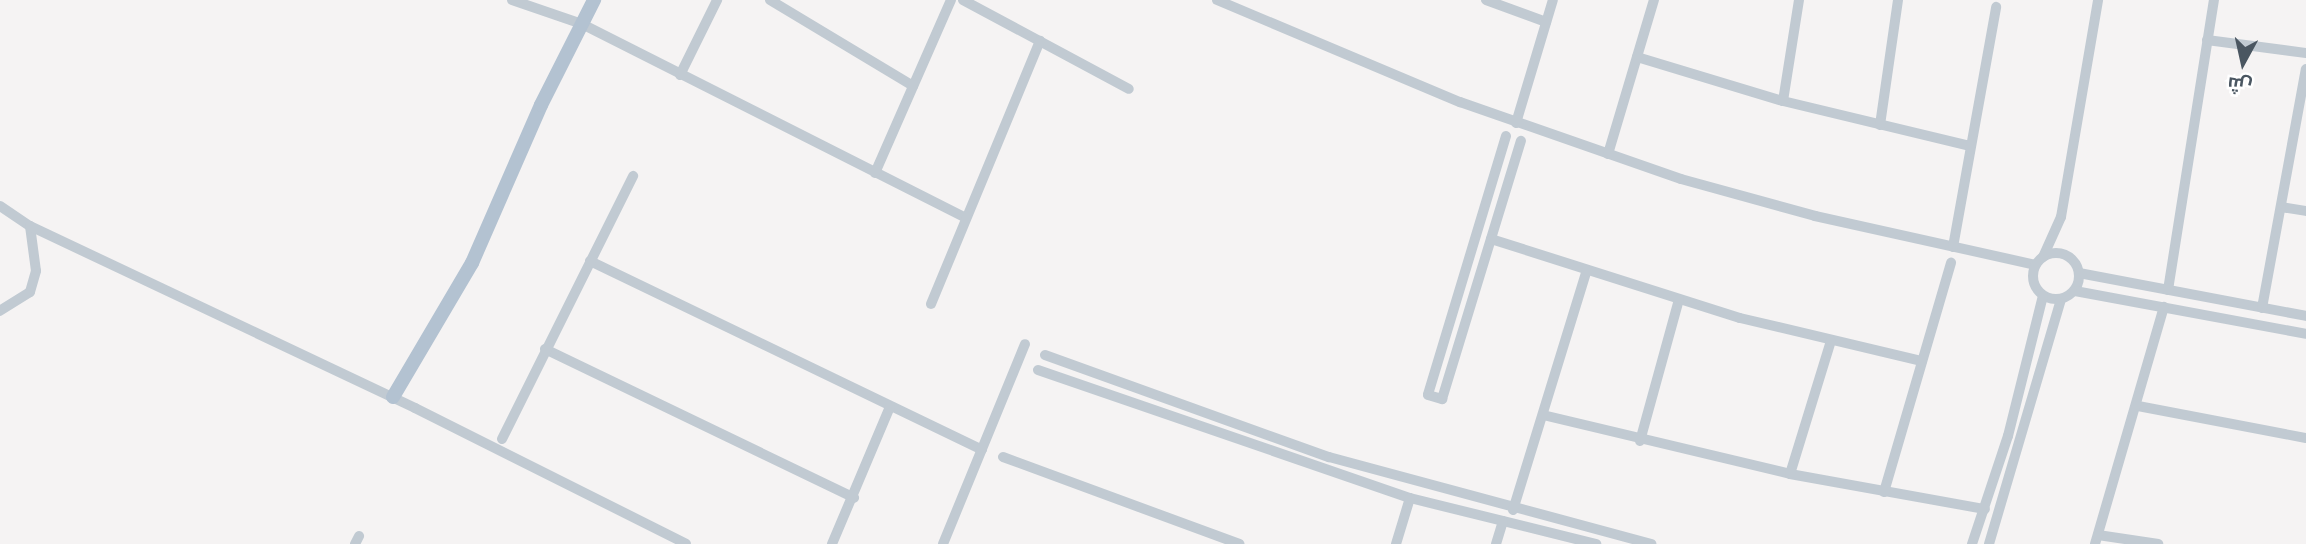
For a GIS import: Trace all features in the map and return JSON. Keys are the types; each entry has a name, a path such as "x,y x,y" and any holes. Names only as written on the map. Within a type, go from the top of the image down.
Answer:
{"main road":[{"path":"393,397 472,263 536,116 594,0"}],"street":[{"path":"512,0 582,24 966,218"},
{"path":"680,75 717,0"},
{"path":"770,0 913,86"},
{"path":"876,173 951,0"},
{"path":"962,0 1129,89"},
{"path":"1217,0 1347,57 1516,122 1759,201 1953,247 2039,261 2064,254 2079,273 2306,316"},
{"path":"1486,0 1546,22"},
{"path":"1516,122 1553,0"},
{"path":"1608,154 1654,0"},
{"path":"1783,101 1799,0"},
{"path":"1880,125 1898,0"},
{"path":"2061,299 2043,296 2033,281 2039,261 2062,217 2098,0"},
{"path":"2168,290 2214,0"},
{"path":"1953,247 1996,7"},
{"path":"2207,40 2306,53"},
{"path":"931,304 1040,41"},
{"path":"1637,57 1783,101 1971,146"},
{"path":"2262,308 2306,69"},
{"path":"1506,136 1428,395 1442,399 1521,141"},
{"path":"502,439 633,176"},
{"path":"1491,184 1507,188"},
{"path":"0,206 30,226 393,397 686,544"},
{"path":"2281,207 2306,211"},
{"path":"0,311 17,304 33,285 36,260 30,226"},
{"path":"1491,239 1679,299 1830,341 1922,361"},
{"path":"590,261 982,450"},
{"path":"1884,492 1951,263"},
{"path":"1513,510 1587,270"},
{"path":"2075,290 2079,273"},
{"path":"2132,283 2144,303"},
{"path":"1989,544 2061,299 2075,290 2306,334"},
{"path":"1972,544 2018,401 2043,296"},
{"path":"1640,441 1679,299"},
{"path":"2158,544 2097,540 2138,406 2164,307"},
{"path":"1790,474 1830,341"},
{"path":"943,544 1025,344"},
{"path":"545,349 854,498"},
{"path":"1045,355 1272,438 1513,510 1651,544"},
{"path":"1038,370 1410,498 1596,544"},
{"path":"1082,386 1088,371"},
{"path":"2138,406 2306,438"},
{"path":"832,544 854,498 890,407"},
{"path":"1543,415 1640,441 1790,474 1985,509"},
{"path":"1003,457 1240,544"},
{"path":"1396,544 1410,498"},
{"path":"1496,544 1503,521"}]}
